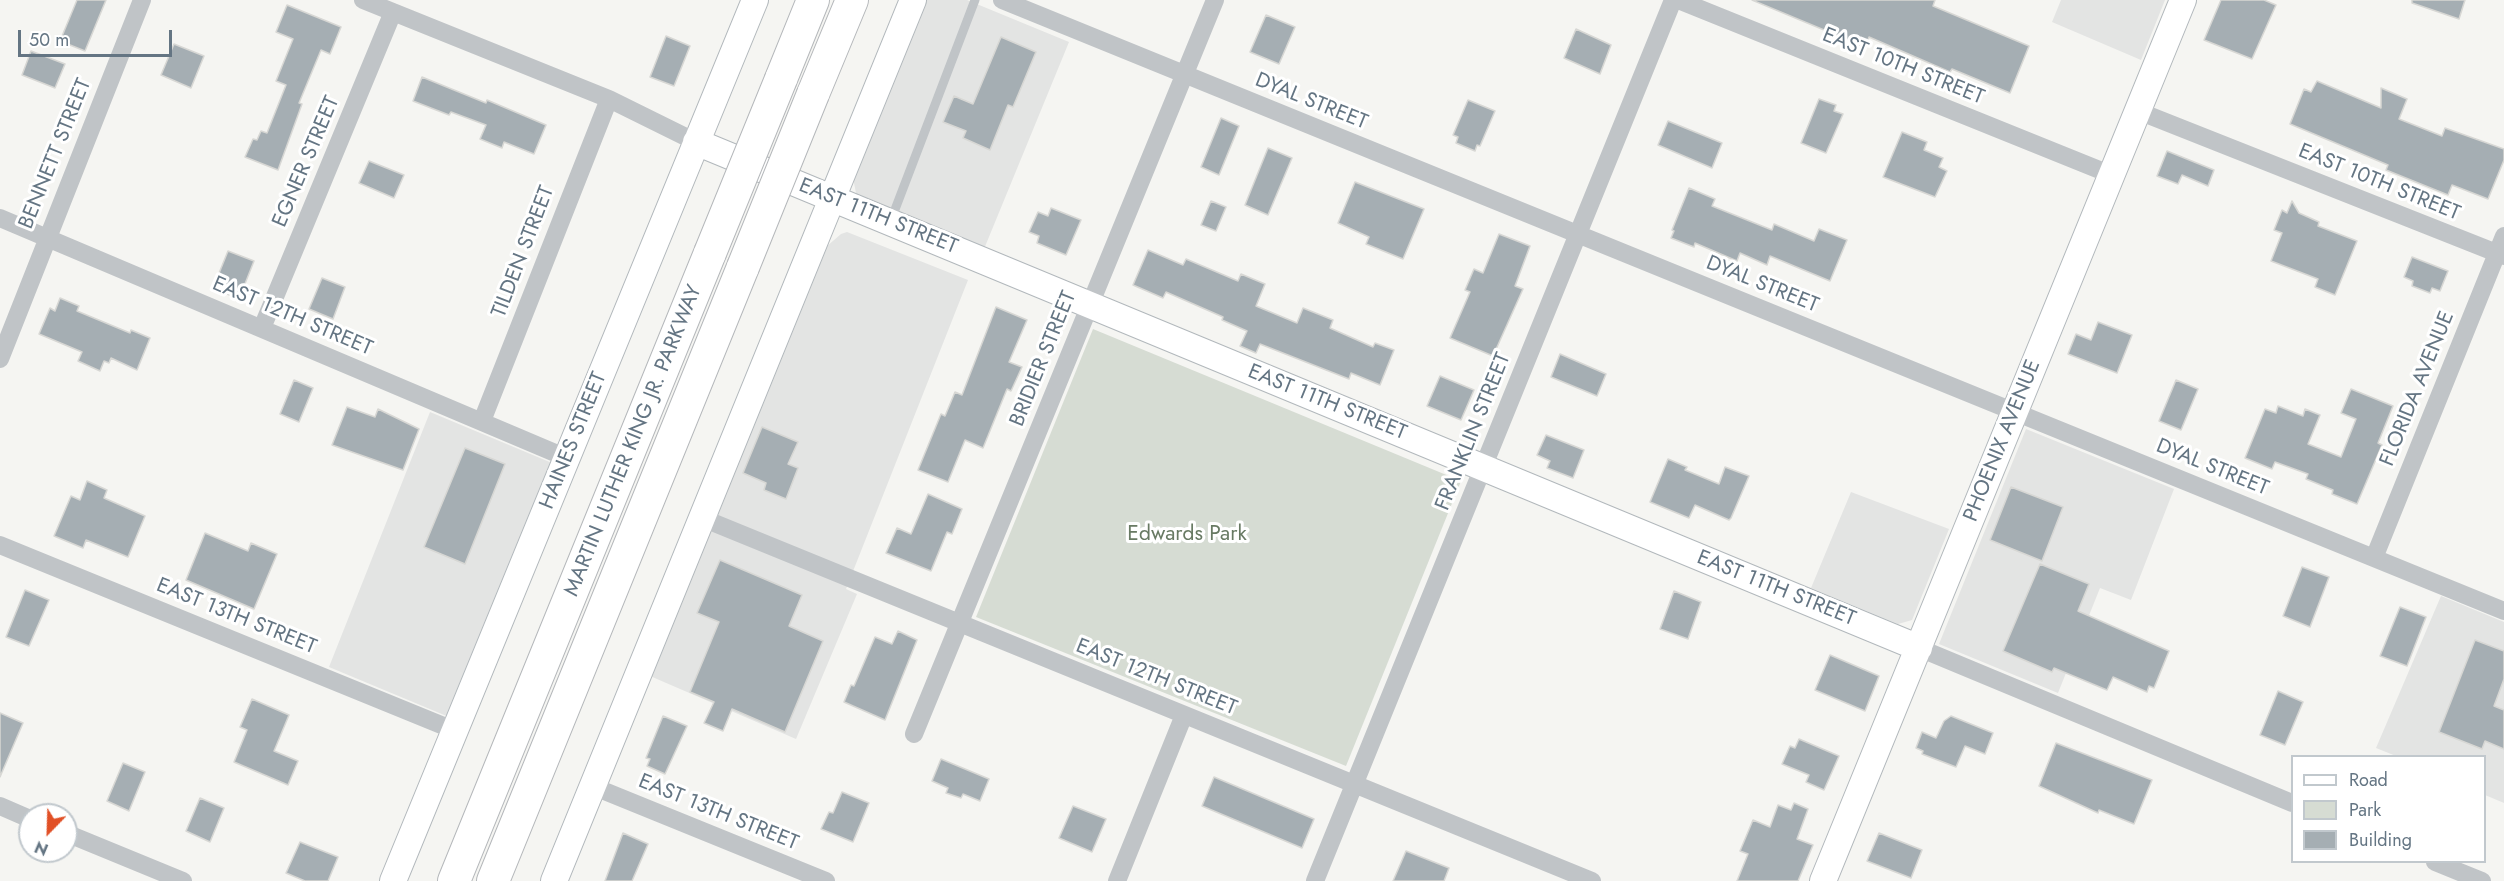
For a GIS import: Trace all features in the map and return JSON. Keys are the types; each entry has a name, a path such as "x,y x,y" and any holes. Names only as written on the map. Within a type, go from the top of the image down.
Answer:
{"highway":[{"name":"MARTIN LUTHER KING JR. PARKWAY","path":"454,881 813,0"},
{"name":"MARTIN LUTHER KING JR. PARKWAY","path":"493,881 852,0"}],"street":[{"name":"BENNETT STREET","path":"0,359 142,0"},
{"name":"EAST 11TH STREET","path":"363,0 609,99 696,142 2291,803"},
{"name":"HAINES STREET","path":"393,881 755,0"},
{"path":"554,881 913,0"},
{"name":"DYAL STREET","path":"1002,0 2504,612"},
{"name":"BRIDIER STREET","path":"914,734 1215,0"},
{"name":"FRANKLIN STREET","path":"1315,881 1673,0"},
{"name":"EAST 10TH STREET","path":"1678,0 2112,175"},
{"name":"PHOENIX AVENUE","path":"1823,881 2183,0"},
{"name":"EGNER STREET","path":"262,328 393,12"},
{"name":"TILDEN STREET","path":"482,421 609,99"},
{"name":"EAST 10TH STREET","path":"2138,111 2500,255"},
{"name":"EAST 12TH STREET","path":"0,218 567,458"},
{"name":"FLORIDA AVENUE","path":"2374,558 2500,255 2504,236"},
{"name":"EAST 12TH STREET","path":"702,518 1592,881"},
{"name":"EAST 13TH STREET","path":"0,545 456,731"},
{"path":"1117,881 1184,715"},
{"name":"EAST 13TH STREET","path":"592,786 826,881"},
{"path":"0,806 18,814"},
{"path":"78,838 183,881"},
{"path":"2440,863 2482,881"}],"lane":[{"path":"890,222 975,0"}],"shaded area":[{"path":"926,0 967,0 1069,42 984,249 861,199 856,193 853,178"},
{"path":"2061,0 2165,0 2141,60 2052,22"},
{"path":"847,232 968,280 846,589 857,594 796,739 650,676 826,247 841,234"},
{"path":"430,412 552,463 449,717 329,667"},
{"path":"2026,429 2174,489 2131,600 2100,588 2058,693 1939,644"},
{"path":"1851,492 1949,529 1912,620 1898,624 1811,588"},
{"path":"2441,596 2504,622 2504,803 2486,795 2486,755 2394,755 2376,748"}],"green space":[{"name":"Edwards Park","path":"1093,329 1461,481 1346,766 976,617"}],"building":[{"path":"77,0 106,0 85,51 60,41"},
{"path":"1752,0 1935,0 1933,6 2029,46 2010,93 1952,69 1950,72 1869,37 1865,47"},
{"path":"2221,0 2264,0 2276,5 2252,59 2204,40"},
{"path":"2412,0 2465,0 2459,19 2412,3"},
{"path":"287,5 341,27 330,54 321,50 299,103 302,104 278,170 245,157 253,139 257,140 261,131 267,133 286,85 276,81 293,39 276,32"},
{"path":"1266,15 1295,27 1279,64 1250,52"},
{"path":"1576,29 1611,45 1600,74 1564,58"},
{"path":"666,36 690,46 674,86 650,77"},
{"path":"1001,37 1036,52 1013,107 1008,105 990,150 963,138 966,131 943,122 954,96 973,104"},
{"path":"174,44 204,56 191,88 161,75"},
{"path":"31,51 65,64 55,88 22,75"},
{"path":"422,77 486,103 487,100 546,125 534,154 504,142 502,148 480,139 486,125 451,112 449,115 413,101"},
{"path":"2317,81 2381,108 2381,88 2407,99 2399,119 2442,136 2445,128 2504,149 2504,160 2488,199 2452,185 2448,195 2386,170 2388,165 2290,124 2304,89 2311,92"},
{"path":"1819,99 1836,105 1834,111 1843,114 1826,153 1801,143"},
{"path":"1468,100 1495,111 1480,146 1477,145 1475,151 1456,143 1458,137 1453,135"},
{"path":"1221,118 1239,126 1219,175 1201,167"},
{"path":"1668,121 1722,143 1712,168 1658,145"},
{"path":"1902,132 1927,142 1924,150 1943,158 1939,167 1947,171 1935,197 1883,177"},
{"path":"1268,148 1292,158 1268,215 1245,205"},
{"path":"2167,151 2214,170 2208,186 2182,175 2178,184 2157,176"},
{"path":"369,161 404,175 394,198 359,183"},
{"path":"1355,182 1424,209 1403,259 1366,244 1369,237 1338,223"},
{"path":"1689,188 1715,199 1712,206 1772,230 1774,224 1814,241 1819,229 1847,240 1830,281 1770,256 1767,265 1740,253 1737,261 1695,243 1694,247 1671,238"},
{"path":"1211,201 1226,207 1216,231 1201,225"},
{"path":"2292,201 2299,213 2319,222 2318,226 2357,241 2335,295 2315,287 2318,279 2271,261 2282,233 2274,230 2282,210 2287,213"},
{"path":"1051,208 1081,220 1066,255 1037,243 1039,236 1029,232 1038,212 1048,216"},
{"path":"1499,234 1530,246 1515,286 1523,289 1493,356 1450,338 1470,292 1465,290 1474,269 1483,273"},
{"path":"1148,250 1183,265 1186,259 1238,281 1241,274 1265,284 1256,306 1297,323 1303,308 1333,320 1330,328 1373,347 1375,343 1394,350 1380,385 1351,373 1349,379 1260,344 1256,353 1240,346 1247,331 1222,320 1223,317 1166,292 1163,298 1133,285"},
{"path":"228,251 254,261 239,299 213,288"},
{"path":"2412,257 2448,271 2440,291 2432,288 2430,293 2412,286 2413,281 2404,277"},
{"path":"322,278 345,287 333,319 309,309"},
{"path":"60,298 79,306 77,311 130,333 131,330 150,338 137,370 111,358 109,363 104,361 100,371 78,361 82,352 39,334 50,308 55,311"},
{"path":"996,307 1027,320 1009,362 1022,367 1011,391 1007,389 983,448 965,440 948,482 918,470 941,414 945,416 955,392 962,395"},
{"path":"2098,322 2132,335 2117,373 2068,354 2076,334 2091,340"},
{"path":"1560,354 1606,374 1597,396 1551,377"},
{"path":"1440,376 1474,390 1461,420 1427,406"},
{"path":"294,380 313,388 299,422 280,414"},
{"path":"2176,380 2198,389 2181,430 2159,421"},
{"path":"2351,389 2393,406 2378,443 2382,445 2357,504 2332,494 2333,490 2306,479 2308,474 2275,462 2272,469 2245,458 2265,409 2276,413 2278,406 2303,416 2305,409 2320,415 2308,444 2341,457 2356,419 2341,413"},
{"path":"347,407 375,417 378,409 419,429 403,470 332,445"},
{"path":"762,427 798,442 788,464 798,468 786,499 764,490 766,483 743,473"},
{"path":"1546,435 1584,450 1573,478 1547,468 1550,461 1537,455"},
{"path":"465,448 505,464 465,564 424,547"},
{"path":"1668,459 1687,467 1685,470 1719,484 1725,467 1749,476 1731,518 1729,520 1695,505 1689,518 1650,502"},
{"path":"87,481 107,490 104,498 145,516 128,557 86,540 83,548 54,536 71,496 80,500"},
{"path":"2011,487 2063,507 2042,561 1990,540"},
{"path":"928,494 962,509 952,534 947,532 931,571 886,553 897,528 911,534"},
{"path":"205,533 248,551 251,543 277,554 254,609 186,580"},
{"path":"720,560 802,595 789,626 823,641 785,732 732,709 723,731 704,723 714,702 690,692 719,622 697,613"},
{"path":"2040,564 2089,584 2078,611 2169,651 2154,688 2149,686 2147,692 2113,677 2107,690 2054,668 2052,672 2003,651"},
{"path":"2302,567 2329,577 2310,627 2283,616"},
{"path":"25,590 49,600 29,646 6,637"},
{"path":"1674,591 1701,602 1688,639 1660,629"},
{"path":"2400,607 2426,617 2407,666 2380,656"},
{"path":"898,631 917,640 885,720 844,702 851,685 854,686 875,637 892,644"},
{"path":"2475,640 2504,651 2504,679 2494,706 2504,710 2504,749 2485,741 2482,749 2439,732"},
{"path":"1830,655 1879,676 1865,711 1815,690"},
{"path":"2278,691 2303,702 2285,745 2260,735"},
{"path":"252,699 289,715 274,751 298,761 288,785 234,762 247,730 240,727"},
{"path":"0,713 23,723 0,777"},
{"path":"663,716 687,726 665,774 647,766 650,759 646,758"},
{"path":"1951,716 1993,733 1985,754 1965,746 1956,767 1922,754 1923,751 1916,748 1922,732 1936,738 1944,721"},
{"path":"1799,739 1839,756 1824,790 1806,782 1809,775 1782,764 1790,746 1795,748"},
{"path":"2056,743 2152,780 2134,824 2099,810 2098,813 2039,786"},
{"path":"941,759 989,779 980,801 963,794 961,798 946,793 948,788 932,781"},
{"path":"123,763 145,772 129,811 107,801"},
{"path":"1214,777 1314,819 1302,848 1202,806"},
{"path":"842,792 869,803 853,842 821,829 829,812 833,813"},
{"path":"200,798 224,808 210,842 186,831"},
{"path":"1794,803 1808,809 1797,839 1813,845 1798,881 1737,881 1748,854 1740,851 1753,820 1770,827 1778,805 1791,810"},
{"path":"1073,806 1106,819 1092,852 1059,838"},
{"path":"623,833 648,844 632,881 605,881"},
{"path":"1879,833 1922,850 1911,878 1867,861"},
{"path":"300,842 338,857 328,881 305,881 286,873"},
{"path":"1406,851 1449,868 1444,881 1393,881"}]}
